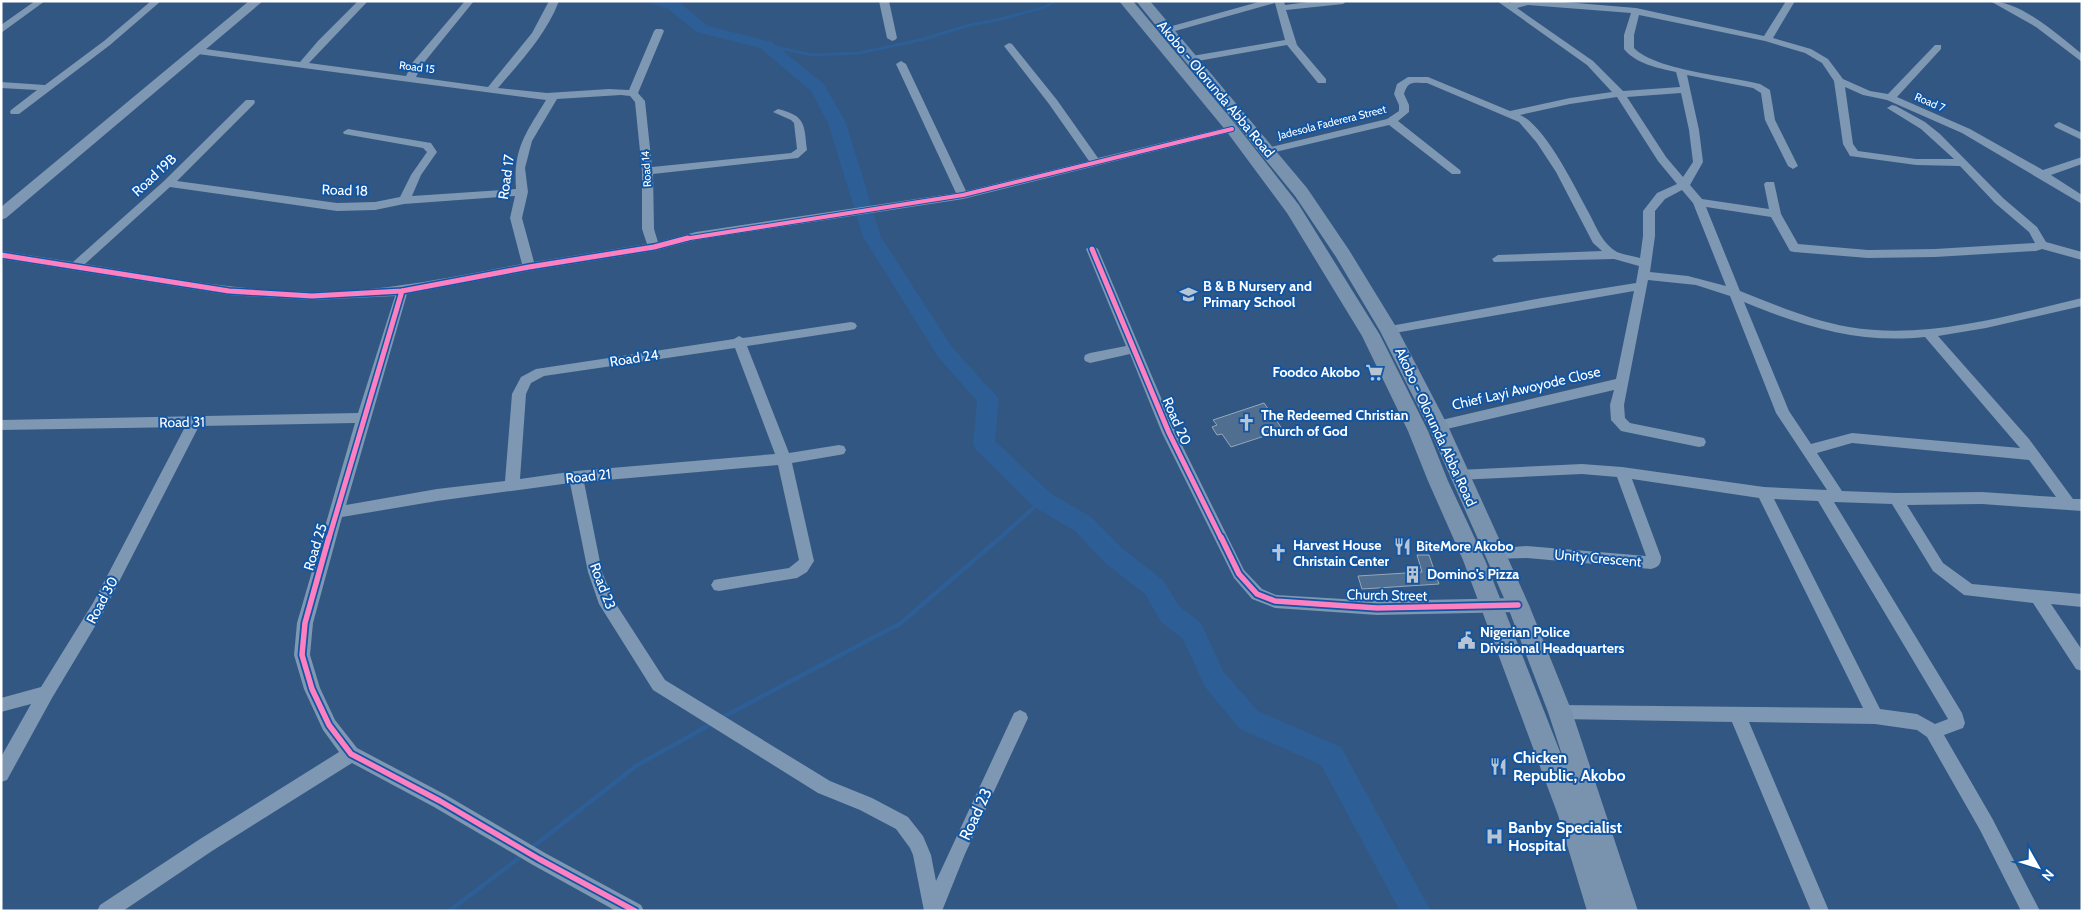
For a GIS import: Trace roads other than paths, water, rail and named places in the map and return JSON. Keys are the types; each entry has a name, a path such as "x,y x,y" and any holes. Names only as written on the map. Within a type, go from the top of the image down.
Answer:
{"main road":[{"name":"Akobo - Olorunda Abba Road","path":"1126,1 1192,59 1301,192 1317,214 1389,330 1438,426 1458,475 1518,605 1560,712 1625,911"},
{"name":"Akobo - Olorunda Abba Road","path":"1143,1 1232,129 1306,228 1371,335 1418,431 1438,481 1474,560 1571,815 1600,911"},
{"path":"1384,363 1404,360"}],"street":[{"path":"1,30 41,1"},
{"path":"15,112 107,43 157,1"},
{"path":"1,216 102,128 185,62 257,1"},
{"path":"303,64 321,43 364,1"},
{"path":"410,78 417,64 470,1"},
{"path":"492,89 527,46 552,10 554,1"},
{"path":"884,1 892,38"},
{"path":"1168,38 1272,1"},
{"path":"1322,81 1296,52 1291,42 1281,5 1343,1"},
{"path":"1767,38 1791,1"},
{"path":"1994,1 2039,25 2082,59"},
{"path":"1506,4 1528,2 1636,11 1767,38 1808,51 1825,61 1839,81 1848,144 1854,154 1916,162 1964,163"},
{"path":"1506,4 1590,63 1620,94 1662,159 1698,202 1733,293 1783,413 1838,496"},
{"path":"1636,11 1629,42 1629,49 1634,56 1681,71 1756,86 1766,92 1770,120 1793,166"},
{"path":"633,93 659,31"},
{"path":"1192,59 1291,42"},
{"path":"1009,46 1053,102 1096,163"},
{"path":"1890,98 1938,47"},
{"name":"Road 15","path":"198,51 553,98 621,91 633,93"},
{"path":"185,62 223,53"},
{"path":"900,64 963,195"},
{"path":"1681,71 1694,130 1698,162 1684,185 1661,196 1649,211 1649,236 1643,275 1621,383 1617,414 1621,424 1634,429 1700,442"},
{"name":"Jadesola Faderera Street","path":"1267,151 1391,121 1404,112 1404,105 1398,94 1402,84 1408,80 1428,80 1510,114"},
{"name":"Road 7","path":"1839,81 1867,93 1890,98 1966,131 2042,174 2082,200"},
{"path":"1,85 48,88"},
{"path":"1510,114 1570,101 1620,94 1684,90"},
{"name":"Road 14","path":"633,93 640,101 647,171 648,229 654,247"},
{"path":"1867,93 1925,127 1964,163 2000,202 2034,230 2040,238 2041,244"},
{"name":"Road 17","path":"529,267 516,218 522,192 520,168 527,141 553,98"},
{"name":"Road 19B","path":"75,267 168,183 250,102"},
{"path":"647,171 794,156 802,150 799,123 795,118 778,112"},
{"path":"1510,114 1523,120 1537,135 1561,172 1599,243 1643,275"},
{"path":"1391,121 1456,172"},
{"path":"2059,125 2082,137"},
{"path":"1,255 229,291 312,296 402,291 529,267 654,247 696,236 963,195 1232,129"},
{"path":"348,132 427,145 432,152 416,175 404,200"},
{"path":"2042,174 2082,160"},
{"name":"Road 18","path":"168,183 337,207 376,206 404,200 522,192"},
{"path":"1770,184 1775,214 1794,248 1868,254 1935,253 2036,247 2041,244 2082,256"},
{"path":"1698,202 1775,214"},
{"name":"Road 20","path":"1092,249 1169,433 1239,574 1258,594"},
{"path":"1498,258 1614,255"},
{"path":"1389,330 1542,302 1643,275 1686,280 1733,293 1808,322 1887,335 1928,332 2013,318 2082,302"},
{"name":"Road 25","path":"402,291 363,418 305,624 302,655 312,689 329,725 351,754 440,801 539,859 635,911"},
{"name":"Road 24","path":"512,486 519,394 526,380 541,372 739,341 851,326"},
{"path":"1928,332 2075,504"},
{"path":"719,585 792,574 802,568 807,561 784,460 739,341"},
{"path":"1090,358 1134,349"},
{"name":"Chief Layi Awoyode Close","path":"1438,426 1621,383"},
{"name":"Road 31","path":"1,425 363,418"},
{"name":"Road 30","path":"1,774 46,693 98,608 194,422"},
{"path":"1808,450 1852,438 2033,455"},
{"name":"Road 21","path":"338,512 437,495 576,477 784,460 839,450"},
{"path":"1458,475 1582,469 1622,472 1764,492 1896,499 1982,498 2075,504"},
{"name":"Unity Crescent","path":"1493,552 1527,552 1651,563 1654,561 1654,556 1622,472"},
{"name":"Road 23","path":"576,477 595,572 607,604 659,685 824,788 866,804 902,823 917,842 922,855 933,910"},
{"path":"1764,492 1808,586 1875,716"},
{"path":"1822,495 1956,718 1957,723 1953,726 1933,732"},
{"path":"1896,499 1938,567 1969,590 2082,601"},
{"name":"Church Street","path":"1258,594 1275,601 1377,608 1518,605"},
{"path":"2038,597 2082,664"},
{"path":"1,705 46,693"},
{"path":"1560,712 1875,716 1917,722 1925,725 1933,732 1986,824 2031,911"},
{"path":"1737,714 1820,911"},
{"name":"Road 23","path":"933,910 959,848 1020,718"},
{"path":"106,911 206,845 351,754"}],"waterway":[{"path":"656,1 672,4 702,29 766,45 818,88 837,123 872,237 945,352 988,399 984,444 1042,500 1083,524 1114,556 1154,587 1170,614 1192,631 1214,679 1249,720 1331,756 1416,911"},
{"path":"766,45 812,55 859,53 920,40 966,26 1005,18 1045,7 1055,1"},
{"path":"1000,538 1042,500"},
{"path":"721,718 901,623 1001,537"},
{"path":"530,849 636,766 713,723"},
{"path":"449,911 523,855"}],"place":[{"name":"B & B Nursery and Primary School","path":"1189,294"},
{"name":"Foodco Akobo","path":"1374,372"},
{"name":"The Redeemed Christian Church of God","path":"1247,423"},
{"name":"BiteMore Akobo","path":"1402,546"},
{"name":"Harvest House Christain Center","path":"1279,553"},
{"name":"Domino's Pizza","path":"1413,574"},
{"name":"Nigerian Police Divisional Headquarters","path":"1466,640"},
{"name":"Chicken Republic, Akobo","path":"1499,766"},
{"name":"Banby Specialist Hospital","path":"1494,836"}]}
